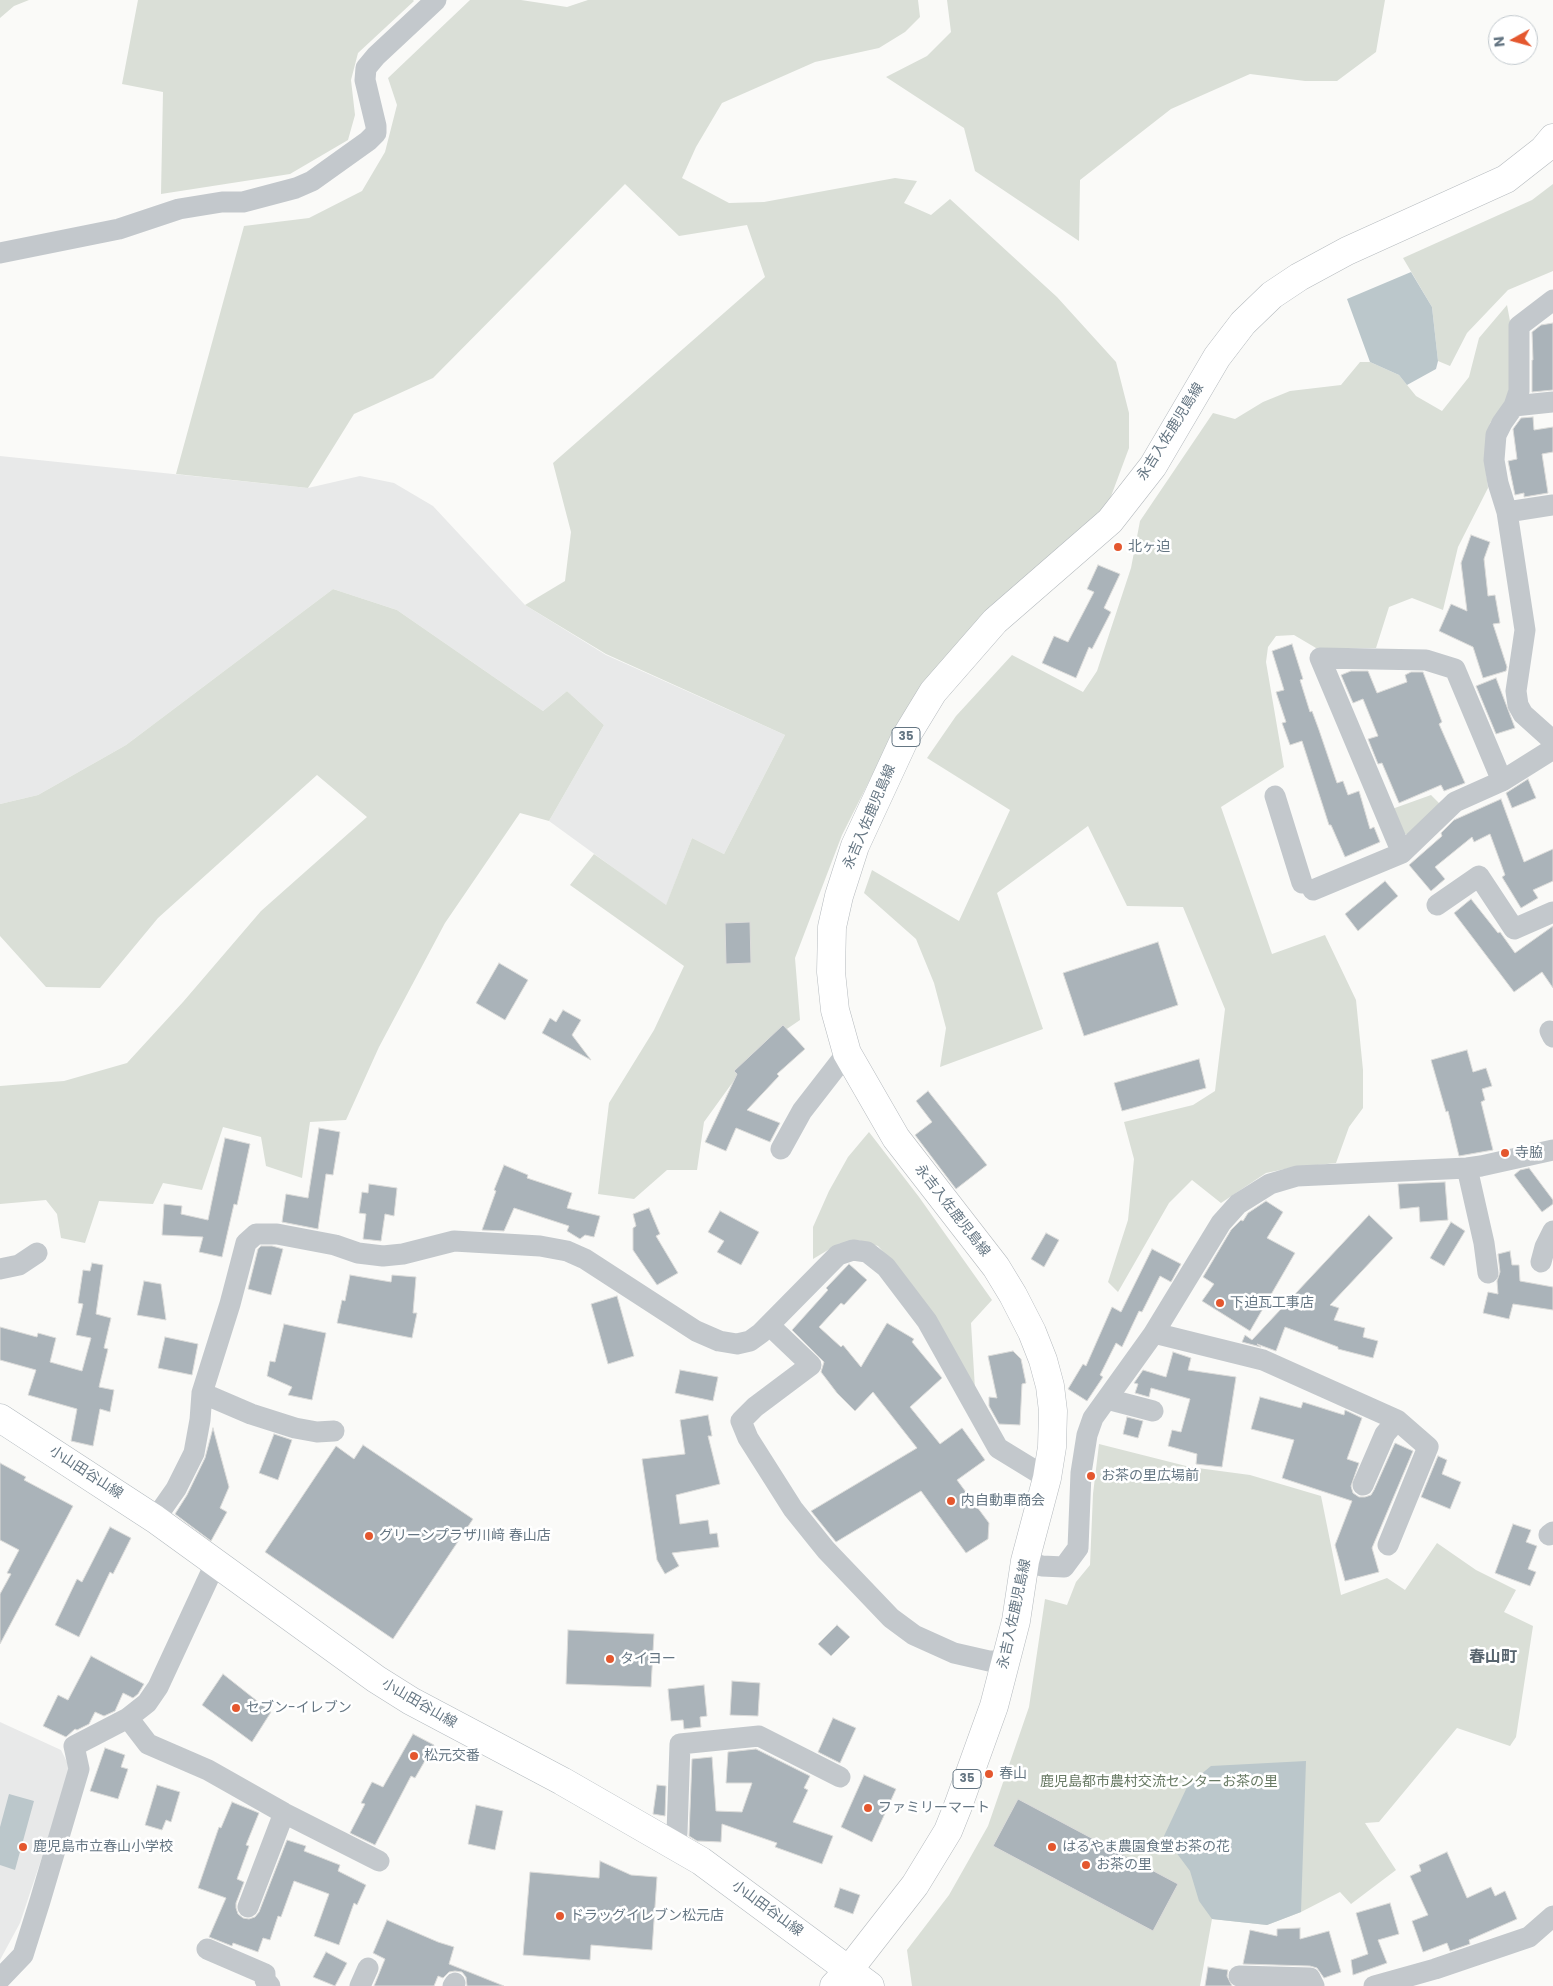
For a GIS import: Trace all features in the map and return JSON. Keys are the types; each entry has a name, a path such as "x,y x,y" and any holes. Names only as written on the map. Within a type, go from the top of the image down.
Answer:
{"main road":[{"name":"永吉入佐鹿児島線","path":"851,1981 915,1885 948,1831 994,1706 1016,1621 1025,1560 1047,1478 1052,1447 1053,1411 1050,1386 1032,1332 1013,1295 996,1267 896,1138 848,1052 835,1010 831,972 832,927 839,896 855,846 905,738 933,692 995,621 1110,521 1153,466 1217,357 1243,323 1272,295 1298,277 1347,251 1506,179 1543,150 1553,138"},
{"name":"小山田谷山線","path":"2,1425 155,1519 376,1679 411,1701 562,1781 701,1861 811,1941 851,1981"}],"street":[{"path":"0,253 118,229 179,209 222,202 243,202 296,188 312,181 368,141 376,133 365,80 366,68 376,56 436,0"},
{"path":"1553,300 1519,326 1519,391 1514,406 1496,435 1494,460 1498,483 1507,512 1525,630 1516,691 1518,705 1523,714 1553,741"},
{"path":"1514,406 1553,402"},
{"path":"1507,512 1553,505"},
{"path":"1402,854 1320,658 1426,660 1455,670 1502,781"},
{"path":"1275,796 1307,886 1402,854 1455,802 1502,781 1553,749"},
{"path":"1437,905 1480,876 1514,930 1553,912"},
{"path":"781,1149 802,1111 848,1052"},
{"path":"1025,1560 1042,1566 1064,1567 1078,1548 1081,1473 1087,1435 1093,1418 1154,1333 1221,1223 1238,1204 1270,1184 1285,1178 1313,1174 1378,1173 1467,1168 1553,1150"},
{"path":"1467,1168 1484,1243 1488,1273"},
{"path":"1541,1262 1545,1247 1553,1231"},
{"path":"155,1519 176,1489 194,1453 200,1420 202,1393 230,1304 246,1243 256,1234 277,1234 335,1245 358,1253 383,1256 403,1254 454,1241 540,1246 567,1251 592,1263 680,1321 719,1341 737,1344 750,1341 769,1325 838,1255 853,1250 867,1252 886,1267 927,1321 998,1448 1047,1478"},
{"path":"0,1270 19,1265 37,1253"},
{"path":"769,1325 811,1365 755,1406 741,1421 748,1438 794,1509 833,1557 891,1618 914,1635 954,1653 989,1660 1006,1661"},
{"path":"1154,1333 1264,1360 1397,1420 1428,1447 1388,1545"},
{"path":"202,1393 251,1414 295,1428 317,1432 334,1431"},
{"path":"1107,1399 1153,1410"},
{"path":"1363,1485 1385,1434 1397,1420"},
{"path":"0,1979 23,1955 79,1769 74,1746 128,1718 146,1703 158,1687 215,1564"},
{"path":"128,1718 148,1744 208,1770 284,1813 378,1861"},
{"path":"666,1840 677,1833 680,1744 759,1736 840,1777"},
{"path":"248,1907 284,1813"},
{"path":"1374,1986 1435,1969 1529,1937 1553,1916"},
{"path":"207,1949 265,1974 265,1980 270,1986"},
{"path":"1239,1976 1310,1978 1314,1986"}],"shaded area":[{"path":"1411,272 1432,307 1438,361 1436,369 1407,385 1399,375 1370,362 1347,299"},
{"path":"0,456 308,488 360,476 394,483 433,506 525,605 606,655 785,735 724,854 692,838 666,906 549,821 604,725 567,691 543,711 397,610 333,589 126,745 38,795 0,804"},
{"name":"鹿児島市立春山小学校","path":"0,1722 61,1750 71,1770 20,1923 0,1960"},
{"path":"1306,1761 1301,1912 1267,1925 1212,1919 1199,1901 1190,1871 1164,1836 1188,1785 1211,1766"},
{"path":"9,1794 34,1801 15,1870 0,1865 0,1827"}],"green space":[{"path":"0,0 29,0 14,6 0,18"},
{"path":"138,0 414,1 358,53 351,80 355,115 348,140 290,174 161,194 163,92 122,84"},
{"path":"470,0 521,0 567,7 588,0 918,0 920,17 905,32 879,48 815,62 722,103 696,147 682,178 729,203 764,202 895,178 917,181 904,203 931,215 950,199 1057,297 1116,362 1129,413 1129,448 1110,499 1103,510 980,617 902,716 842,835 795,958 800,1020 756,1050 704,1122 697,1170 667,1170 634,1199 598,1194 609,1103 654,1030 684,966 570,885 594,854 666,905 692,838 724,854 785,735 606,654 525,605 565,581 571,532 553,463 765,277 747,225 679,236 625,184 433,378 354,414 308,488 176,474 244,226 309,218 362,191 385,152 397,105 388,78"},
{"path":"947,0 1385,0 1376,52 1337,81 1305,81 1250,74 1171,109 1080,180 1079,241 975,171 964,128 886,77 927,56 951,32"},
{"path":"1553,184 1553,271 1508,290 1467,333 1450,366 1438,361 1432,307 1403,258 1532,200"},
{"path":"1507,305 1510,321 1510,391 1504,404 1490,423 1485,462 1488,488 1458,547 1443,610 1412,598 1389,607 1376,648 1316,648 1294,635 1276,636 1268,647 1266,662 1284,767 1221,807 1272,954 1325,935 1356,1000 1363,1070 1363,1108 1349,1127 1336,1163 1290,1168 1266,1173 1221,1203 1192,1180 1169,1203 1118,1292 1108,1282 1128,1220 1134,1159 1124,1122 1193,1105 1215,1091 1225,1009 1183,907 1127,906 1088,826 997,893 1043,1029 940,1067 946,1028 934,983 916,939 864,893 872,870 959,921 1010,810 927,758 956,716 1012,655 1083,692 1097,671 1131,568 1140,521 1213,413 1235,419 1263,402 1290,391 1341,385 1360,362 1370,362 1399,375 1416,396 1442,411 1469,377 1479,338"},
{"path":"333,589 397,610 543,711 567,691 604,725 549,821 520,813 445,923 379,1047 346,1120 310,1122 302,1178 266,1166 261,1137 223,1127 202,1190 163,1183 153,1204 99,1201 85,1243 61,1238 57,1214 46,1200 0,1204 0,1086 64,1081 127,1063 183,1002 261,911 367,817 317,775 158,918 100,988 46,987 0,936 0,804 38,795 126,745"},
{"path":"1431,795 1440,804 1413,834 1401,834 1392,809"},
{"path":"869,1132 919,1197 992,1300 971,1323 975,1389 898,1268 878,1246 858,1240 838,1244 813,1259 813,1227 829,1191 848,1157"},
{"name":"鹿児島都市農村交流センターお茶の里","path":"1099,1444 1190,1467 1250,1475 1321,1496 1341,1595 1387,1578 1405,1590 1437,1543 1476,1570 1516,1590 1504,1612 1533,1626 1516,1737 1510,1746 1457,1728 1379,1822 1365,1823 1396,1870 1351,1904 1340,1892 1301,1912 1267,1925 1212,1919 1200,1986 912,1986 907,1950 949,1895 988,1826 1029,1707 1045,1599 1067,1605 1076,1582 1090,1565 1093,1494"}],"building":[{"path":"1553,323 1553,390 1532,392 1532,332 1541,325"},
{"path":"1533,417 1534,430 1553,427 1553,452 1542,454 1548,493 1524,497 1524,493 1515,495 1508,461 1517,459 1513,429 1521,418"},
{"path":"1471,535 1490,542 1484,559 1488,596 1495,595 1500,623 1493,624 1507,667 1506,671 1483,678 1473,647 1439,631 1451,604 1467,611 1461,563"},
{"path":"1098,565 1120,574 1104,608 1111,612 1092,649 1089,647 1076,678 1042,663 1054,636 1068,642 1094,592 1087,589"},
{"path":"1292,644 1303,679 1300,680 1310,712 1312,711 1337,783 1343,781 1348,795 1359,791 1370,829 1374,827 1380,842 1345,857 1331,825 1329,825 1302,741 1290,745 1282,723 1286,722 1276,692 1284,690 1272,651"},
{"path":"1351,671 1368,671 1377,693 1407,682 1405,675 1411,672 1423,672 1442,722 1439,724 1465,783 1444,791 1441,785 1399,803 1382,763 1378,764 1368,739 1378,736 1363,699 1353,703 1341,675"},
{"path":"1496,678 1515,728 1496,734 1476,686"},
{"path":"1528,779 1536,798 1512,808 1506,793"},
{"path":"1501,799 1524,862 1553,849 1553,881 1533,890 1538,898 1521,908 1502,877 1505,875 1490,834 1474,842 1472,837 1435,867 1445,879 1431,891 1409,865 1442,836 1441,833 1454,820"},
{"path":"1385,881 1398,896 1358,931 1345,914"},
{"path":"1471,899 1498,933 1500,932 1515,953 1553,926 1553,988 1542,972 1514,992 1454,913"},
{"path":"750,922 751,963 726,964 725,923"},
{"path":"1158,942 1178,1005 1084,1036 1063,973"},
{"path":"499,963 528,980 505,1020 476,1003"},
{"path":"563,1010 581,1020 572,1035 591,1060 542,1033 550,1018 556,1022"},
{"path":"783,1025 805,1049 777,1074 779,1076 747,1110 780,1123 770,1142 736,1128 726,1151 705,1142 737,1074 734,1071"},
{"path":"1467,1050 1473,1072 1486,1068 1492,1086 1482,1089 1485,1100 1481,1102 1493,1150 1459,1156 1448,1111 1446,1112 1431,1060"},
{"path":"1199,1059 1206,1088 1122,1111 1114,1083"},
{"path":"928,1091 987,1165 956,1189 915,1135 932,1122 916,1101"},
{"path":"319,1128 340,1132 333,1175 326,1174 318,1229 282,1222 286,1194 308,1198"},
{"path":"225,1138 250,1144 237,1205 234,1204 222,1257 199,1252 203,1237 162,1235 164,1204 182,1206 181,1214 208,1220"},
{"path":"504,1165 528,1175 527,1178 572,1193 567,1208 600,1216 594,1237 585,1235 580,1239 567,1231 569,1226 514,1208 504,1231 482,1230"},
{"path":"1529,1168 1553,1200 1553,1204 1542,1212 1514,1175 1520,1170"},
{"path":"1445,1182 1448,1220 1420,1222 1419,1207 1400,1209 1398,1184"},
{"path":"369,1184 397,1188 394,1216 385,1214 381,1241 363,1239 366,1214 359,1213 362,1192 368,1193"},
{"path":"1266,1201 1283,1212 1267,1238 1295,1253 1250,1331 1202,1301 1214,1284 1203,1277 1231,1230 1241,1220 1243,1221 1248,1213"},
{"path":"649,1208 660,1234 656,1236 678,1273 657,1285 633,1250 633,1228 636,1226 633,1214"},
{"path":"720,1211 759,1232 741,1265 717,1252 724,1241 708,1232"},
{"path":"1369,1215 1393,1238 1330,1305 1339,1308 1334,1320 1365,1328 1363,1337 1378,1341 1373,1358 1338,1349 1338,1347 1285,1327 1276,1351 1257,1344 1261,1347 1242,1342 1245,1335 1252,1340"},
{"path":"1451,1222 1465,1231 1444,1266 1430,1258"},
{"path":"1046,1233 1059,1240 1044,1267 1031,1259"},
{"path":"261,1246 283,1249 271,1295 248,1289 258,1249"},
{"path":"1152,1249 1181,1264 1171,1282 1160,1276 1142,1312 1139,1311 1122,1347 1116,1343 1100,1375 1103,1377 1087,1401 1068,1389 1083,1364 1086,1366 1112,1307 1121,1312"},
{"path":"1510,1251 1512,1265 1519,1265 1520,1281 1553,1287 1553,1310 1513,1304 1509,1319 1483,1313 1488,1292 1498,1294 1497,1281 1500,1272 1498,1254"},
{"path":"92,1263 103,1265 96,1314 111,1318 104,1348 108,1349 99,1387 114,1390 110,1412 100,1409 93,1446 71,1441 77,1409 28,1395 36,1370 0,1360 0,1327 37,1337 38,1333 56,1338 50,1362 82,1371 91,1338 76,1335 83,1304 78,1303 83,1270 90,1271"},
{"path":"849,1264 867,1280 844,1305 841,1303 819,1327 841,1347 843,1345 861,1367 887,1323 914,1339 912,1342 942,1378 910,1407 940,1444 962,1428 985,1460 957,1480 989,1523 988,1539 966,1553 921,1491 836,1542 811,1511 917,1448 873,1392 855,1411 837,1393 821,1372 824,1362 792,1330 828,1290 826,1288"},
{"path":"350,1275 391,1282 392,1275 416,1277 413,1313 417,1313 412,1338 337,1323 342,1300 345,1301"},
{"path":"144,1281 161,1284 166,1320 137,1315"},
{"path":"617,1296 634,1356 608,1364 591,1304"},
{"path":"284,1324 326,1333 312,1400 288,1395 292,1387 267,1376 270,1361 275,1362"},
{"path":"165,1337 198,1344 192,1375 158,1368"},
{"path":"1013,1351 1021,1359 1026,1383 1022,1384 1020,1425 999,1424 989,1406 989,1397 997,1398 988,1356"},
{"path":"1173,1352 1191,1358 1188,1370 1236,1377 1222,1467 1196,1464 1197,1454 1168,1446 1172,1430 1181,1432 1190,1399 1151,1388 1149,1397 1135,1393 1138,1384 1134,1383 1143,1370 1166,1377"},
{"path":"680,1370 718,1377 713,1401 675,1393"},
{"path":"1260,1397 1301,1408 1303,1402 1344,1415 1345,1410 1362,1418 1347,1459 1359,1463 1351,1486 1353,1493 1359,1497 1371,1495 1395,1443 1413,1451 1372,1548 1379,1572 1345,1581 1335,1545 1352,1501 1282,1478 1294,1440 1251,1429"},
{"path":"708,1415 712,1436 708,1436 720,1484 676,1495 680,1524 708,1520 710,1534 717,1533 719,1547 672,1553 679,1566 665,1574 657,1560 642,1459 685,1454 680,1420"},
{"path":"1127,1417 1143,1421 1138,1438 1123,1434"},
{"path":"213,1428 229,1487 220,1508 227,1512 211,1541 175,1514 187,1495 205,1458"},
{"path":"274,1434 292,1440 278,1480 259,1473"},
{"name":"グリーンプラザ川﨑 春山店","path":"363,1445 473,1519 393,1639 265,1552 336,1446 354,1459"},
{"path":"1438,1456 1447,1460 1442,1474 1461,1482 1450,1509 1421,1497"},
{"path":"0,1463 26,1477 24,1480 73,1506 0,1644 0,1594 11,1574 7,1573 19,1550 0,1540"},
{"path":"1513,1524 1531,1530 1526,1542 1537,1546 1528,1569 1536,1572 1530,1586 1495,1573"},
{"path":"110,1527 131,1538 113,1574 110,1572 79,1637 55,1625 77,1579 82,1582"},
{"path":"837,1625 850,1637 831,1656 818,1644"},
{"name":"タイヨー","path":"568,1630 654,1634 651,1687 566,1684"},
{"path":"91,1656 144,1684 138,1694 133,1698 123,1693 115,1711 104,1716 95,1712 89,1724 77,1730 75,1729 66,1737 43,1726 58,1695 68,1700"},
{"name":"セブン-イレブン","path":"223,1674 271,1712 252,1742 202,1705"},
{"path":"732,1681 760,1683 758,1716 730,1715"},
{"path":"704,1685 707,1716 700,1717 701,1727 684,1729 683,1720 671,1721 668,1689"},
{"path":"833,1718 856,1728 840,1763 818,1752"},
{"path":"413,1734 434,1745 415,1778 411,1776 375,1845 350,1833 365,1804 361,1803 372,1782 383,1787"},
{"path":"105,1748 125,1755 121,1767 128,1769 118,1799 90,1791"},
{"path":"756,1749 810,1776 804,1788 808,1790 793,1822 833,1836 822,1864 775,1847 777,1843 722,1824 721,1842 697,1841 689,1836 692,1759 712,1757 716,1811 742,1812 752,1783 726,1783 728,1752"},
{"name":"ファミリーマート","path":"864,1775 896,1789 872,1842 841,1827"},
{"path":"157,1785 180,1792 171,1822 166,1820 162,1830 145,1825"},
{"path":"657,1785 666,1786 665,1816 653,1814"},
{"name":"お茶の里","path":"1018,1799 1178,1884 1153,1931 993,1846"},
{"path":"232,1802 259,1813 246,1845 249,1846 237,1879 244,1882 236,1903 238,1914 243,1918 249,1919 255,1917 259,1912 287,1840 306,1846 304,1851 340,1865 338,1871 366,1885 357,1905 354,1903 339,1945 314,1936 329,1894 294,1881 281,1917 278,1916 270,1940 263,1938 258,1952 233,1943 232,1946 209,1937 226,1898 198,1888 219,1827 221,1828"},
{"path":"476,1805 503,1811 495,1850 468,1844"},
{"path":"1447,1852 1467,1898 1491,1887 1495,1896 1505,1891 1517,1919 1469,1940 1470,1944 1450,1951 1447,1943 1423,1952 1412,1921 1428,1915 1410,1876 1421,1871 1419,1865"},
{"path":"600,1861 631,1875 657,1877 652,1950 591,1945 590,1960 523,1955 530,1872 599,1878"},
{"path":"840,1888 860,1895 853,1914 834,1907"},
{"path":"1390,1903 1399,1934 1378,1940 1387,1963 1353,1975 1351,1960 1368,1954 1356,1913"},
{"path":"387,1920 454,1947 449,1964 504,1986 467,1986 466,1977 462,1972 455,1971 449,1972 443,1978 438,1976 434,1986 374,1986 385,1959 373,1953"},
{"path":"1300,1928 1300,1939 1329,1931 1341,1972 1324,1978 1317,1968 1310,1966 1243,1964 1250,1930 1277,1936 1277,1929"},
{"path":"326,1952 347,1963 335,1986 313,1977"},
{"path":"1208,1967 1228,1970 1227,1976 1232,1986 1205,1986"}],"place":[{"name":"北ヶ迫","path":"1118,547"},
{"name":"寺脇","path":"1505,1153"},
{"name":"下迫瓦工事店","path":"1220,1303"},
{"name":"お茶の里広場前","path":"1091,1476"},
{"name":"内自動車商会","path":"951,1501"},
{"name":"グリーンプラザ川﨑 春山店","path":"369,1536"},
{"name":"タイヨー","path":"610,1659"},
{"name":"セブン-イレブン","path":"236,1708"},
{"name":"松元交番","path":"414,1756"},
{"name":"春山","path":"989,1774"},
{"name":"ファミリーマート","path":"868,1808"},
{"name":"鹿児島市立春山小学校","path":"23,1847"},
{"name":"はるやま農園食堂お茶の花","path":"1052,1847"},
{"name":"お茶の里","path":"1086,1865"},
{"name":"ドラッグイレブン松元店","path":"560,1916"}],"district":[{"name":"春山町","path":"1493,1658"}]}
